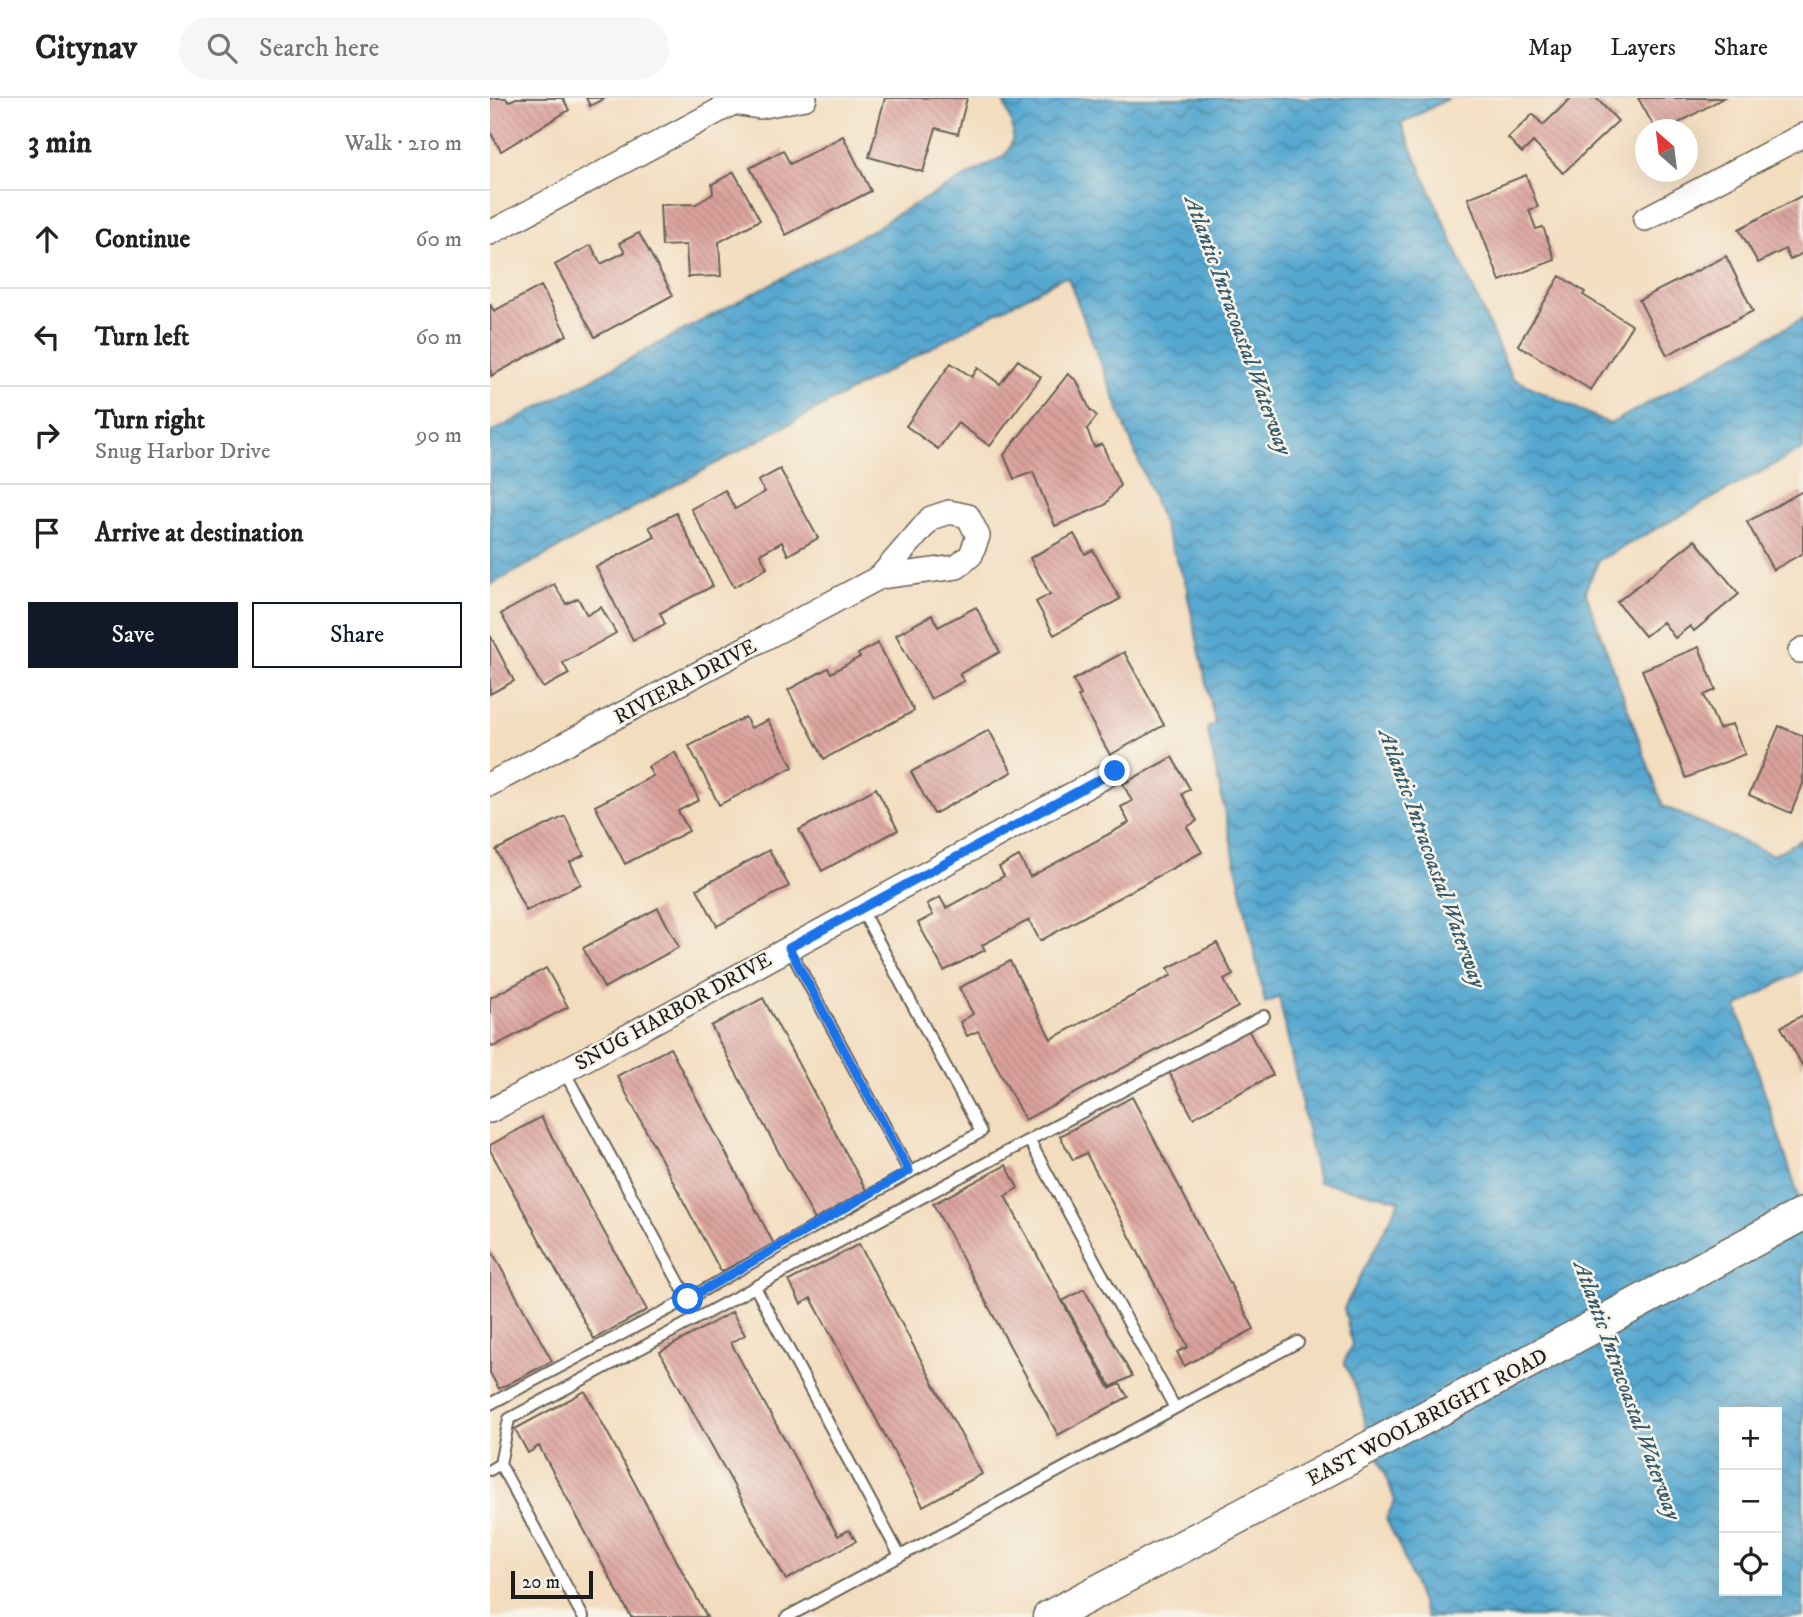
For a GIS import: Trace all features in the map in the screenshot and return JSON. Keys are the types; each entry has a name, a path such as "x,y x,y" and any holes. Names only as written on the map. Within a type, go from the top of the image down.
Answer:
{"main road":[{"name":"EAST WOOLBRIGHT ROAD","path":"1049,1617 1803,1214"}],"street":[{"path":"490,233 734,100 759,107 805,98"},
{"path":"1645,219 1803,135"},
{"name":"RIVIERA DRIVE","path":"490,784 880,577"},
{"name":"SNUG HARBOR DRIVE","path":"490,1111 1115,771"}],"lane":[{"path":"490,1404 688,1299 981,1132 861,909"},
{"path":"789,948 909,1171"},
{"path":"583,1617 495,1467 509,1419 1264,1016"},
{"path":"564,1071 688,1299"},
{"path":"1029,1140 1175,1408"},
{"path":"755,1287 900,1556"},
{"path":"787,1617 1298,1342"}],"water":[{"name":"Atlantic Intracoastal Waterway","path":"1002,98 1449,98 1401,124 1512,378 1610,424 1803,318 1803,449 1599,560 1585,591 1663,806 1773,855 1803,839 1803,970 1737,1007 1803,1210 1803,1617 1426,1617 1401,1550 1386,1519 1395,1500 1366,1429 1361,1401 1344,1362 1352,1345 1344,1308 1400,1200 1318,1182 1279,997 1265,1003 1207,728 1215,723 1187,593 1189,592 1068,278 1061,278 490,585 490,433 876,228 893,216 1004,156 1012,141 1011,120"}],"building":[{"path":"490,98 506,98 508,102 516,98 563,98 569,110 501,151 490,132"},
{"path":"586,98 606,98 590,106"},
{"path":"885,98 967,98 958,134 936,128 923,172 869,157"},
{"path":"1571,98 1596,98 1618,121 1563,173 1533,142 1522,153 1508,138 1533,114 1543,125"},
{"path":"1638,98 1723,98 1686,119 1650,119"},
{"path":"843,136 871,191 786,235 750,168 783,150 790,164"},
{"path":"734,172 760,220 719,242 721,276 688,277 686,245 662,246 660,205 696,204 713,194 712,184"},
{"path":"1526,175 1538,207 1529,210 1536,229 1543,227 1555,260 1500,281 1468,198"},
{"path":"1803,195 1803,253 1790,260 1785,249 1758,263 1739,229"},
{"path":"639,233 673,295 595,337 555,265 591,245 601,264 625,252 619,243"},
{"path":"1726,256 1753,311 1667,355 1639,300"},
{"path":"1560,276 1585,292 1583,295 1632,325 1591,390 1518,345"},
{"path":"541,286 567,335 491,376 490,304 494,311"},
{"path":"1018,360 1041,377 990,446 958,423 938,449 906,426 951,363 972,377 978,368 1000,384"},
{"path":"1068,374 1077,381 1090,410 1097,416 1087,429 1094,447 1102,444 1120,485 1105,505 1055,526 1033,472 1014,479 1004,455"},
{"path":"780,469 818,538 788,555 782,542 760,554 767,568 734,587 691,509 725,490 735,509 765,492 758,481"},
{"path":"1803,491 1803,553 1773,570 1747,522"},
{"path":"676,513 713,586 660,613 665,624 633,640 596,567 655,537 649,527"},
{"path":"1074,534 1085,554 1093,550 1120,599 1054,635 1036,602 1050,594 1030,558"},
{"path":"1695,540 1739,594 1694,631 1690,626 1675,638 1663,622 1645,636 1617,602"},
{"path":"554,584 566,604 578,598 587,615 601,607 616,633 563,663 569,674 543,688 501,614"},
{"path":"976,607 1000,652 959,674 964,681 931,699 896,635 932,615 938,627"},
{"path":"490,635 514,681 490,694"},
{"path":"878,643 914,711 824,759 788,690 828,668 831,673 860,657 858,654"},
{"path":"1699,647 1716,690 1704,695 1719,729 1732,724 1745,754 1686,778 1642,670"},
{"path":"1124,652 1164,725 1110,755 1078,697 1081,695 1073,680"},
{"path":"745,717 751,728 768,720 793,767 719,805 689,746"},
{"path":"1779,726 1803,736 1803,784 1791,813 1749,795"},
{"path":"989,730 1012,772 934,814 911,772"},
{"path":"675,752 699,800 678,811 689,831 625,864 595,806 653,776 648,767"},
{"path":"1172,757 1190,789 1182,794 1197,821 1187,827 1202,852 1040,941 1029,920 982,945 985,950 944,971 918,923 933,915 927,904 940,897 946,908 1004,876 999,867 1019,856 1030,877 1129,823 1121,807 1132,801 1123,784"},
{"path":"876,788 898,830 822,871 799,830"},
{"path":"565,816 584,855 570,862 581,884 526,911 496,850"},
{"path":"769,850 789,886 717,926 697,889"},
{"path":"658,908 679,947 604,988 583,948"},
{"path":"1217,943 1233,975 1224,980 1238,1007 1025,1120 978,1031 967,1036 960,1022 973,1014 959,988 1010,961 1051,1039 1172,975 1168,968"},
{"path":"546,968 568,1007 493,1047 490,1043 490,998"},
{"path":"763,998 867,1192 815,1220 711,1026"},
{"path":"1803,1015 1803,1067 1781,1027"},
{"path":"1247,1028 1273,1075 1193,1118 1168,1070"},
{"path":"670,1048 774,1244 721,1272 617,1076"},
{"path":"1132,1097 1254,1329 1184,1366 1177,1352 1188,1347 1086,1153 1073,1160 1060,1136"},
{"path":"541,1117 647,1310 594,1339 490,1150 490,1145"},
{"path":"1006,1165 1018,1188 1005,1196 1110,1389 1120,1384 1128,1397 1058,1435 933,1204"},
{"path":"859,1244 982,1474 923,1506 811,1298 801,1304 789,1281"},
{"path":"490,1248 552,1361 499,1389 490,1373"},
{"path":"1084,1289 1132,1376 1111,1387 1063,1301"},
{"path":"732,1312 745,1335 731,1343 838,1536 849,1530 856,1541 786,1580 660,1352"},
{"path":"585,1391 707,1617 631,1617 539,1446 528,1453 515,1429"}],"route":[{"path":"688,1299 909,1171 789,948 1115,771"}]}
